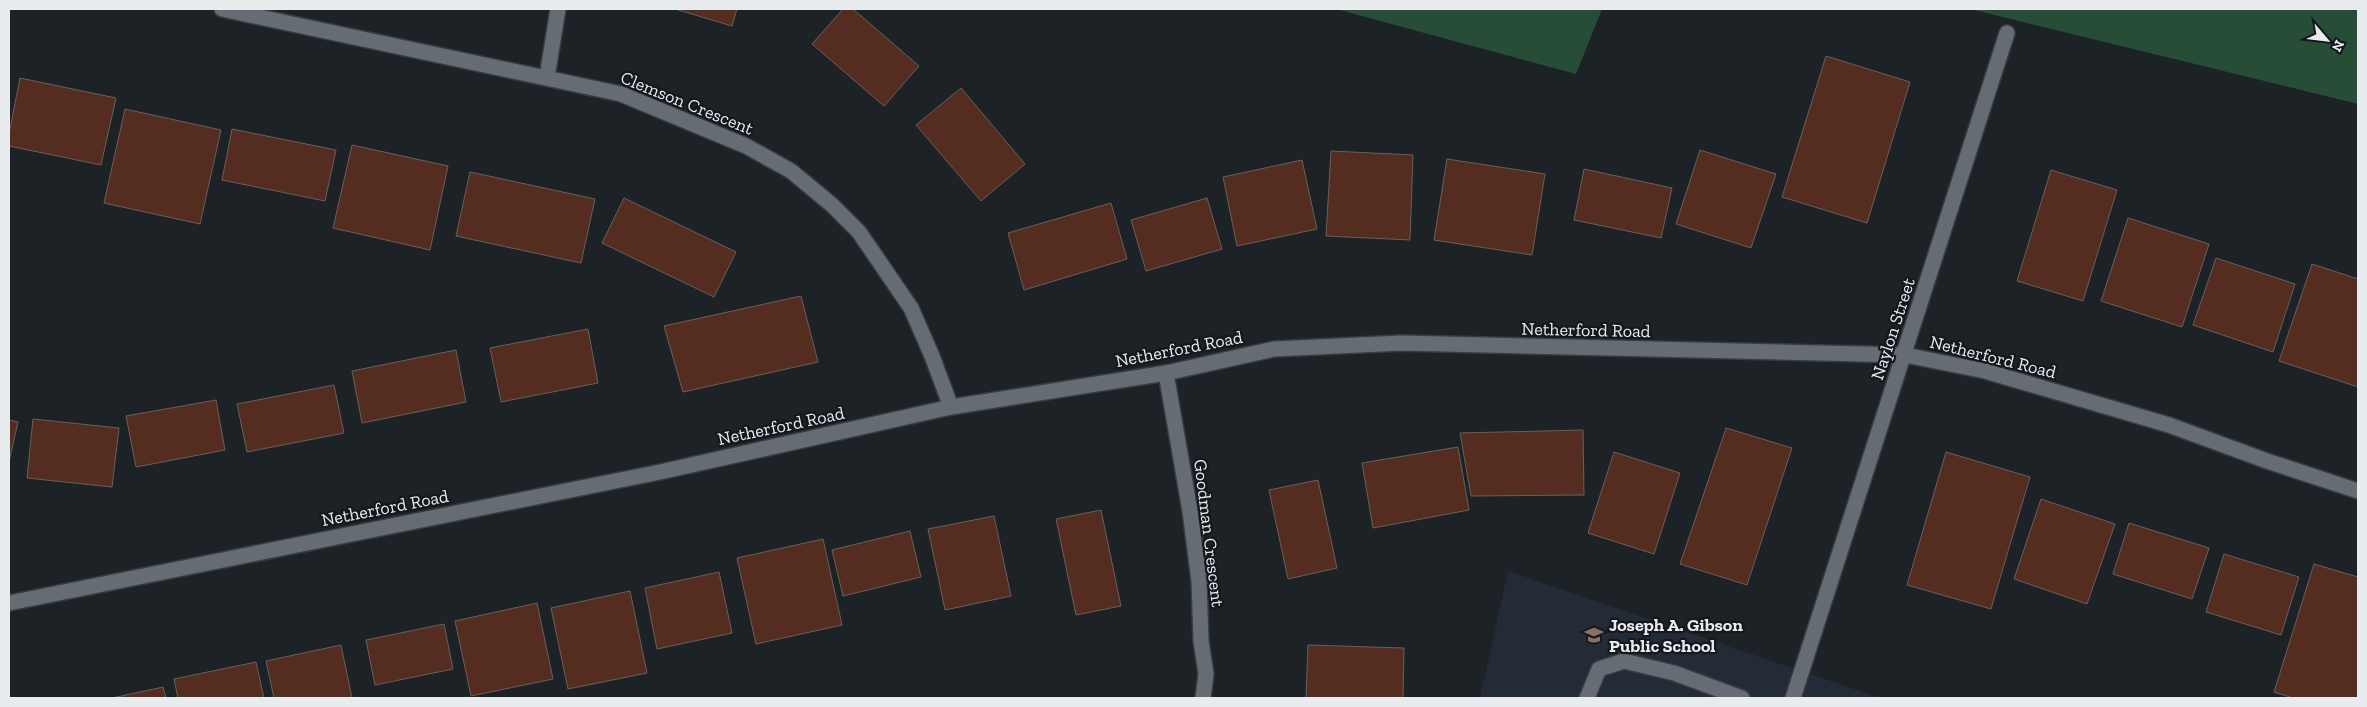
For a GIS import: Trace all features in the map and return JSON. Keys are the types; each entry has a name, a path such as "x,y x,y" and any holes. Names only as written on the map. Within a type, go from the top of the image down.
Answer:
{"street":[{"name":"Clemson Crescent","path":"222,9 621,94 746,146 791,171 859,232 911,308 951,407"},
{"path":"547,77 558,9"},
{"name":"Naylon Street","path":"1793,698 1905,355 2007,33"},
{"name":"Netherford Road","path":"9,603 660,472 951,407 1166,373 1274,349 1402,343 1504,347 1905,355 1985,371 2169,425 2267,462 2358,491"},
{"name":"Goodman Crescent","path":"1166,373 1190,511 1199,581 1201,641 1206,674 1203,698"},
{"path":"1587,698 1599,669 1624,661 1674,673 1742,698"}],"shaded area":[{"name":"Joseph A. Gibson Public School","path":"1508,571 1880,698 1480,698"}],"green space":[{"path":"1336,9 1602,9 1576,74"},
{"path":"1970,9 2358,9 2358,104"}],"building":[{"path":"675,9 737,9 732,26"},
{"path":"843,9 853,9 919,66 884,106 812,44"},
{"path":"1826,56 1910,82 1867,223 1782,197"},
{"path":"20,78 116,98 101,165 9,146 9,134"},
{"path":"961,88 1025,164 981,201 916,125"},
{"path":"125,109 221,130 200,224 104,203"},
{"path":"232,129 336,150 325,201 222,180"},
{"path":"352,145 448,166 430,250 333,228"},
{"path":"1700,150 1776,174 1751,248 1676,224"},
{"path":"1331,151 1413,155 1410,240 1326,236"},
{"path":"1447,159 1545,174 1532,255 1434,240"},
{"path":"1302,160 1317,229 1237,246 1223,177"},
{"path":"1584,169 1672,188 1661,238 1574,220"},
{"path":"2051,170 2117,190 2083,301 2017,281"},
{"path":"470,172 595,199 581,263 456,236"},
{"path":"624,198 736,252 714,297 602,243"},
{"path":"1207,198 1222,249 1146,271 1131,220"},
{"path":"1111,203 1127,259 1024,290 1008,233"},
{"path":"2128,218 2209,244 2182,327 2101,301"},
{"path":"2216,258 2295,284 2273,352 2193,325"},
{"path":"2312,264 2358,279 2358,387 2279,361"},
{"path":"801,296 818,362 683,392 664,326"},
{"path":"588,329 598,383 501,402 490,348"},
{"path":"456,350 466,402 362,423 352,371"},
{"path":"334,385 344,433 247,452 237,404"},
{"path":"216,400 225,450 136,467 126,416"},
{"path":"33,419 119,428 112,487 27,478"},
{"path":"9,420 18,422 9,462"},
{"path":"1726,428 1792,448 1747,585 1680,564"},
{"path":"1583,430 1584,495 1471,496 1460,433"},
{"path":"1458,447 1469,510 1373,528 1362,463"},
{"path":"1614,452 1680,473 1654,554 1588,533"},
{"path":"1946,452 2030,477 1991,609 1907,585"},
{"path":"1318,480 1337,568 1288,579 1269,490"},
{"path":"2041,499 2115,524 2087,604 2014,579"},
{"path":"1101,510 1121,606 1076,615 1056,519"},
{"path":"994,516 1011,596 945,610 928,529"},
{"path":"2129,523 2209,548 2192,599 2113,574"},
{"path":"910,531 921,577 843,596 832,550"},
{"path":"823,539 842,625 756,644 737,558"},
{"path":"2224,554 2299,577 2281,635 2206,612"},
{"path":"2314,564 2358,577 2358,698 2293,698 2274,692"},
{"path":"719,572 732,633 657,649 645,588"},
{"path":"630,591 647,673 568,689 551,608"},
{"path":"537,603 553,679 471,696 455,621"},
{"path":"444,624 453,669 375,685 366,640"},
{"path":"341,645 352,698 274,698 266,661"},
{"path":"1308,645 1404,648 1403,698 1306,698"},
{"path":"256,662 264,698 178,698 174,679"},
{"path":"163,687 166,698 112,698"}],"place":[{"name":"Joseph A. Gibson Public School","path":"1594,635"}]}
